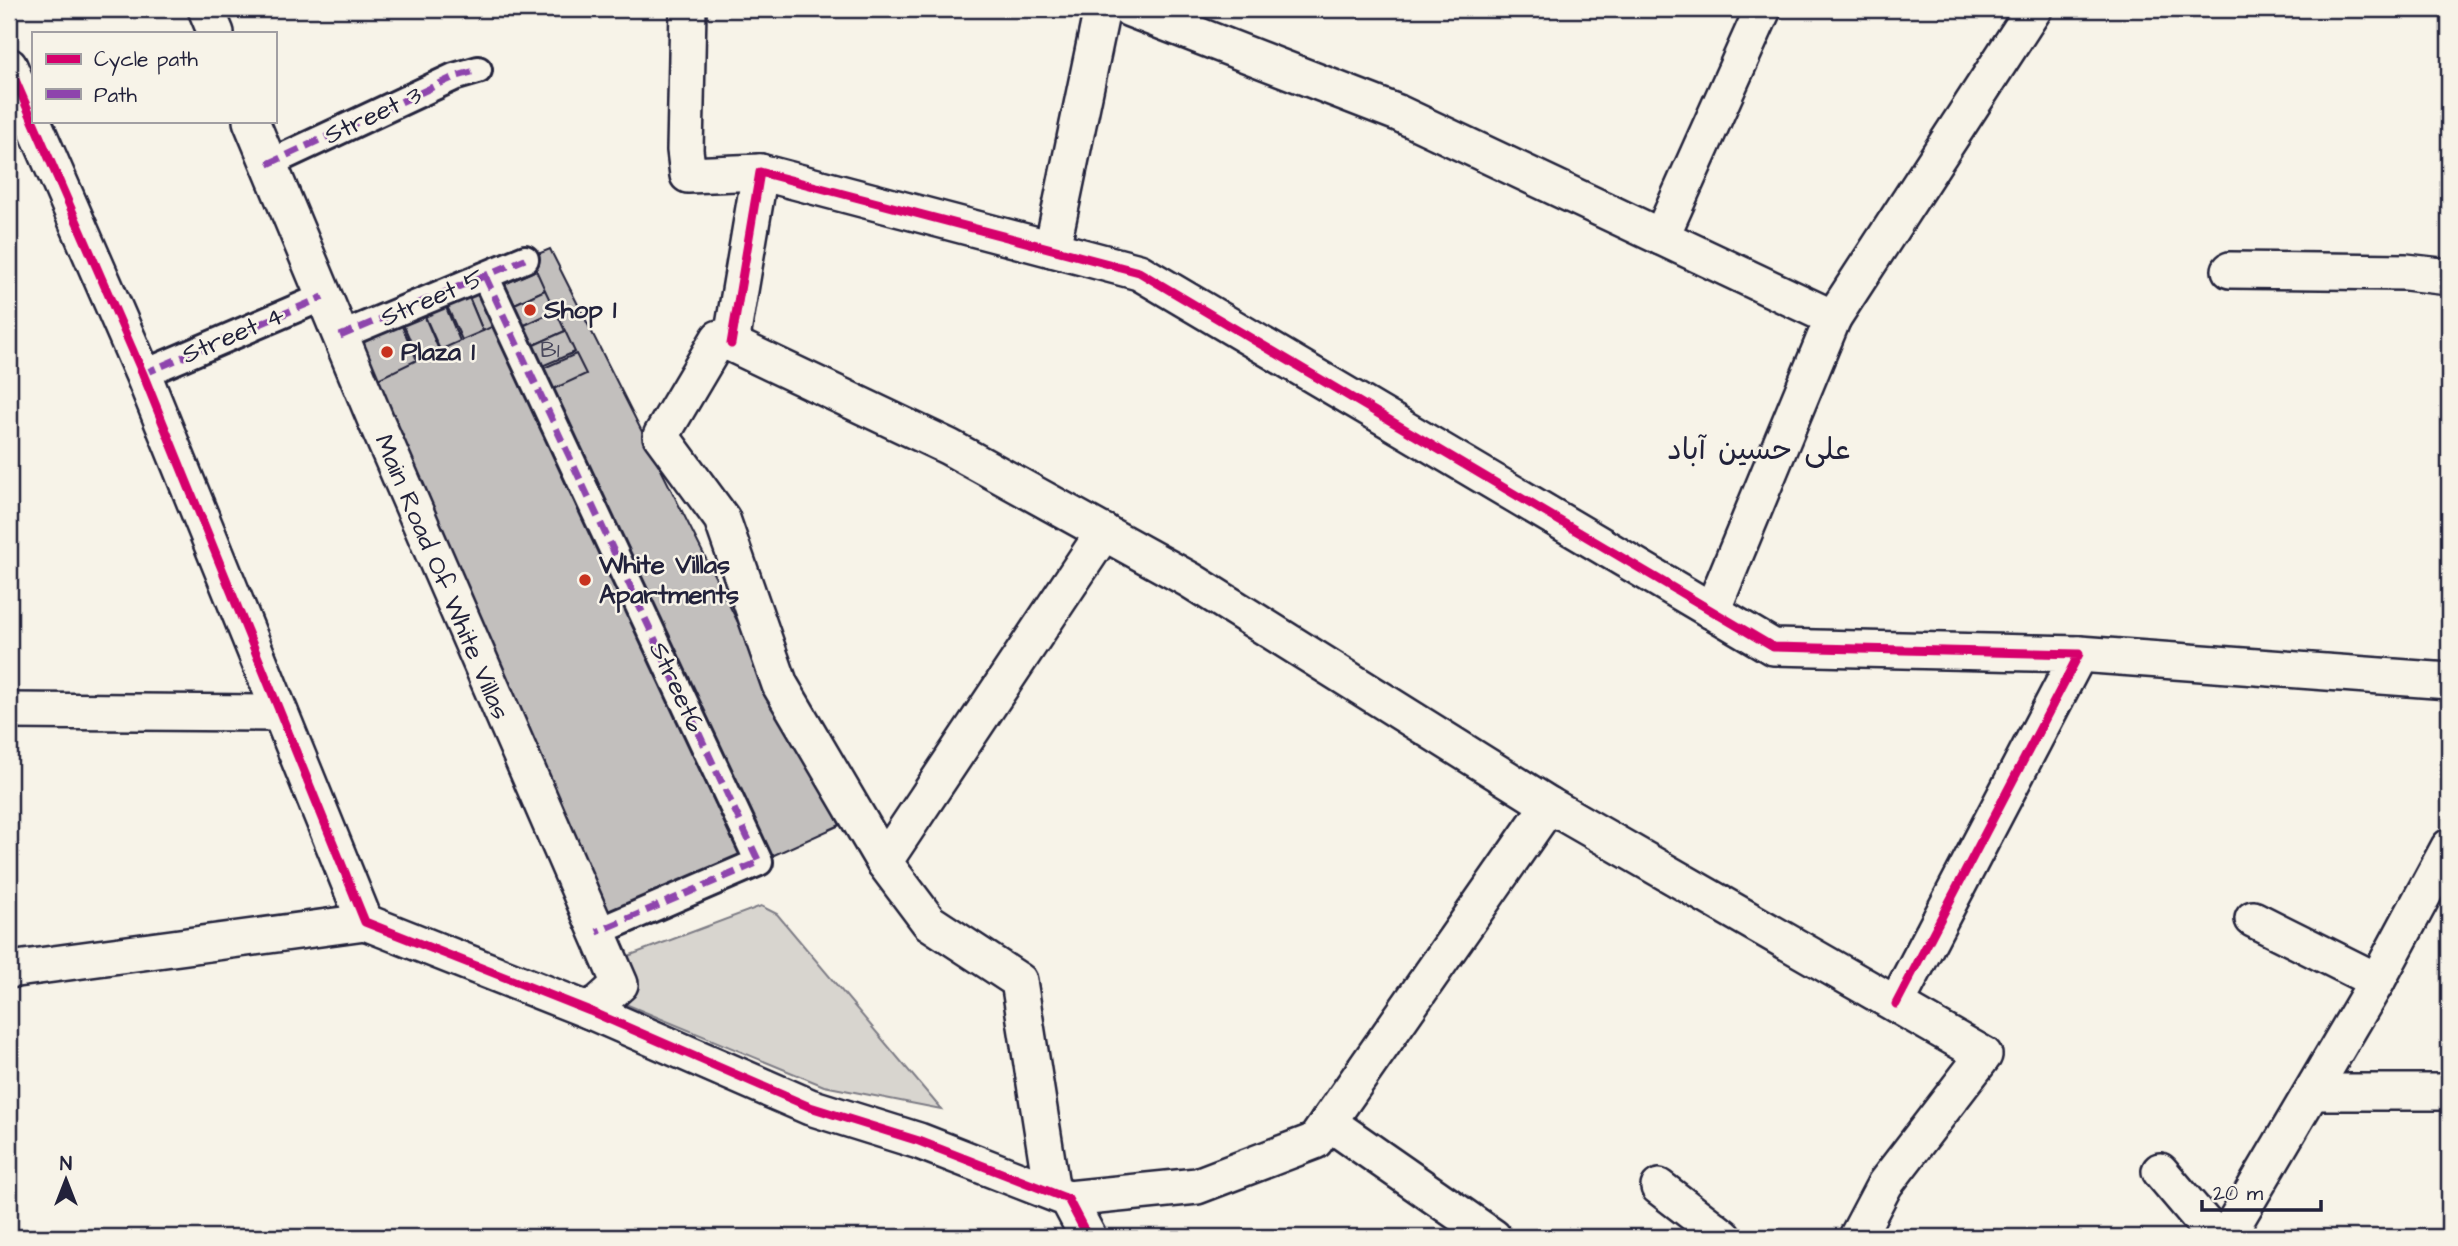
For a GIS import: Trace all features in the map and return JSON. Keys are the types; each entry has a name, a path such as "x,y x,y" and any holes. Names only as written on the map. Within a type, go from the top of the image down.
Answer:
{"street":[{"path":"206,9 216,32"},
{"path":"688,9 685,150 688,175 760,172 1139,272 1773,647 2079,654 2449,681"},
{"path":"1052,249 1102,9"},
{"path":"1130,9 1398,113 1833,318"},
{"path":"1661,237 1763,9"},
{"path":"1712,611 1833,318 2035,9"},
{"path":"9,66 32,119"},
{"name":"Street 3","path":"268,164 454,77 478,70"},
{"path":"33,122 143,374 365,922"},
{"name":"Main Road Of White Villas","path":"251,122 323,297 620,984 594,1008"},
{"path":"731,344 760,172"},
{"name":"Street 5","path":"340,336 525,259"},
{"path":"2230,270 2406,272 2449,277"},
{"name":"Street6","path":"485,276 760,862 597,932"},
{"name":"Street 4","path":"143,374 323,297"},
{"path":"1088,1237 1060,1196 1019,982 929,922 884,862 780,685 722,519 662,436 719,338 949,447 1190,580 1549,805 1984,1055 1885,1184 1857,1237"},
{"path":"884,862 1104,532"},
{"path":"1896,1004 2079,654"},
{"path":"9,711 279,713"},
{"path":"9,970 365,922 594,1008 810,1107 919,1141 1060,1196 1197,1186 1315,1141 1549,805"},
{"path":"2226,1237 2377,982 2449,847"},
{"path":"2253,919 2377,982"},
{"path":"2312,1092 2449,1092"},
{"path":"1328,1122 1493,1237"},
{"path":"2160,1171 2216,1237"},
{"path":"1658,1187 1724,1237"}],"shaded area":[{"path":"761,906 777,914 941,1109 824,1086 623,1003 620,959"}],"building":[{"name":"White Villas Apartments","path":"550,249 840,825 616,927 340,336"},
{"name":"Shop 1","path":"536,270 545,290 506,308 496,288"},
{"name":"Shop 1","path":"489,285 504,321 483,331 468,295"},
{"name":"Shop 1","path":"545,290 555,311 516,329 506,308"},
{"name":"Shop 1","path":"468,295 483,331 462,340 446,304"},
{"path":"445,305 460,341 440,350 424,314"},
{"name":"Shop 1","path":"556,311 565,331 525,349 516,329"},
{"path":"424,315 439,350 419,360 403,324"},
{"name":"Plaza 1","path":"401,324 417,360 374,381 358,345"},
{"name":"Shop 1","path":"565,331 575,352 535,369 525,349"},
{"name":"Shop 1","path":"576,354 586,374 547,392 537,371"}],"marked path":[{"path":"268,164 454,77 478,70"},
{"path":"340,336 525,259"},
{"path":"485,276 759,862 597,932"},
{"path":"143,374 323,297"}],"cycle path":[{"path":"9,66 32,119"},
{"path":"33,122 143,374 365,922 590,1011 810,1107 919,1141 1068,1199 1088,1237"},
{"path":"731,344 760,172 1139,272 1773,647 2079,654 1896,1004"}],"place":[{"name":"Shop 1","path":"530,310"},
{"name":"Plaza 1","path":"387,352"},
{"name":"White Villas Apartments","path":"585,580"}],"district":[{"name":"علی حسین آباد","path":"1759,450"}]}
